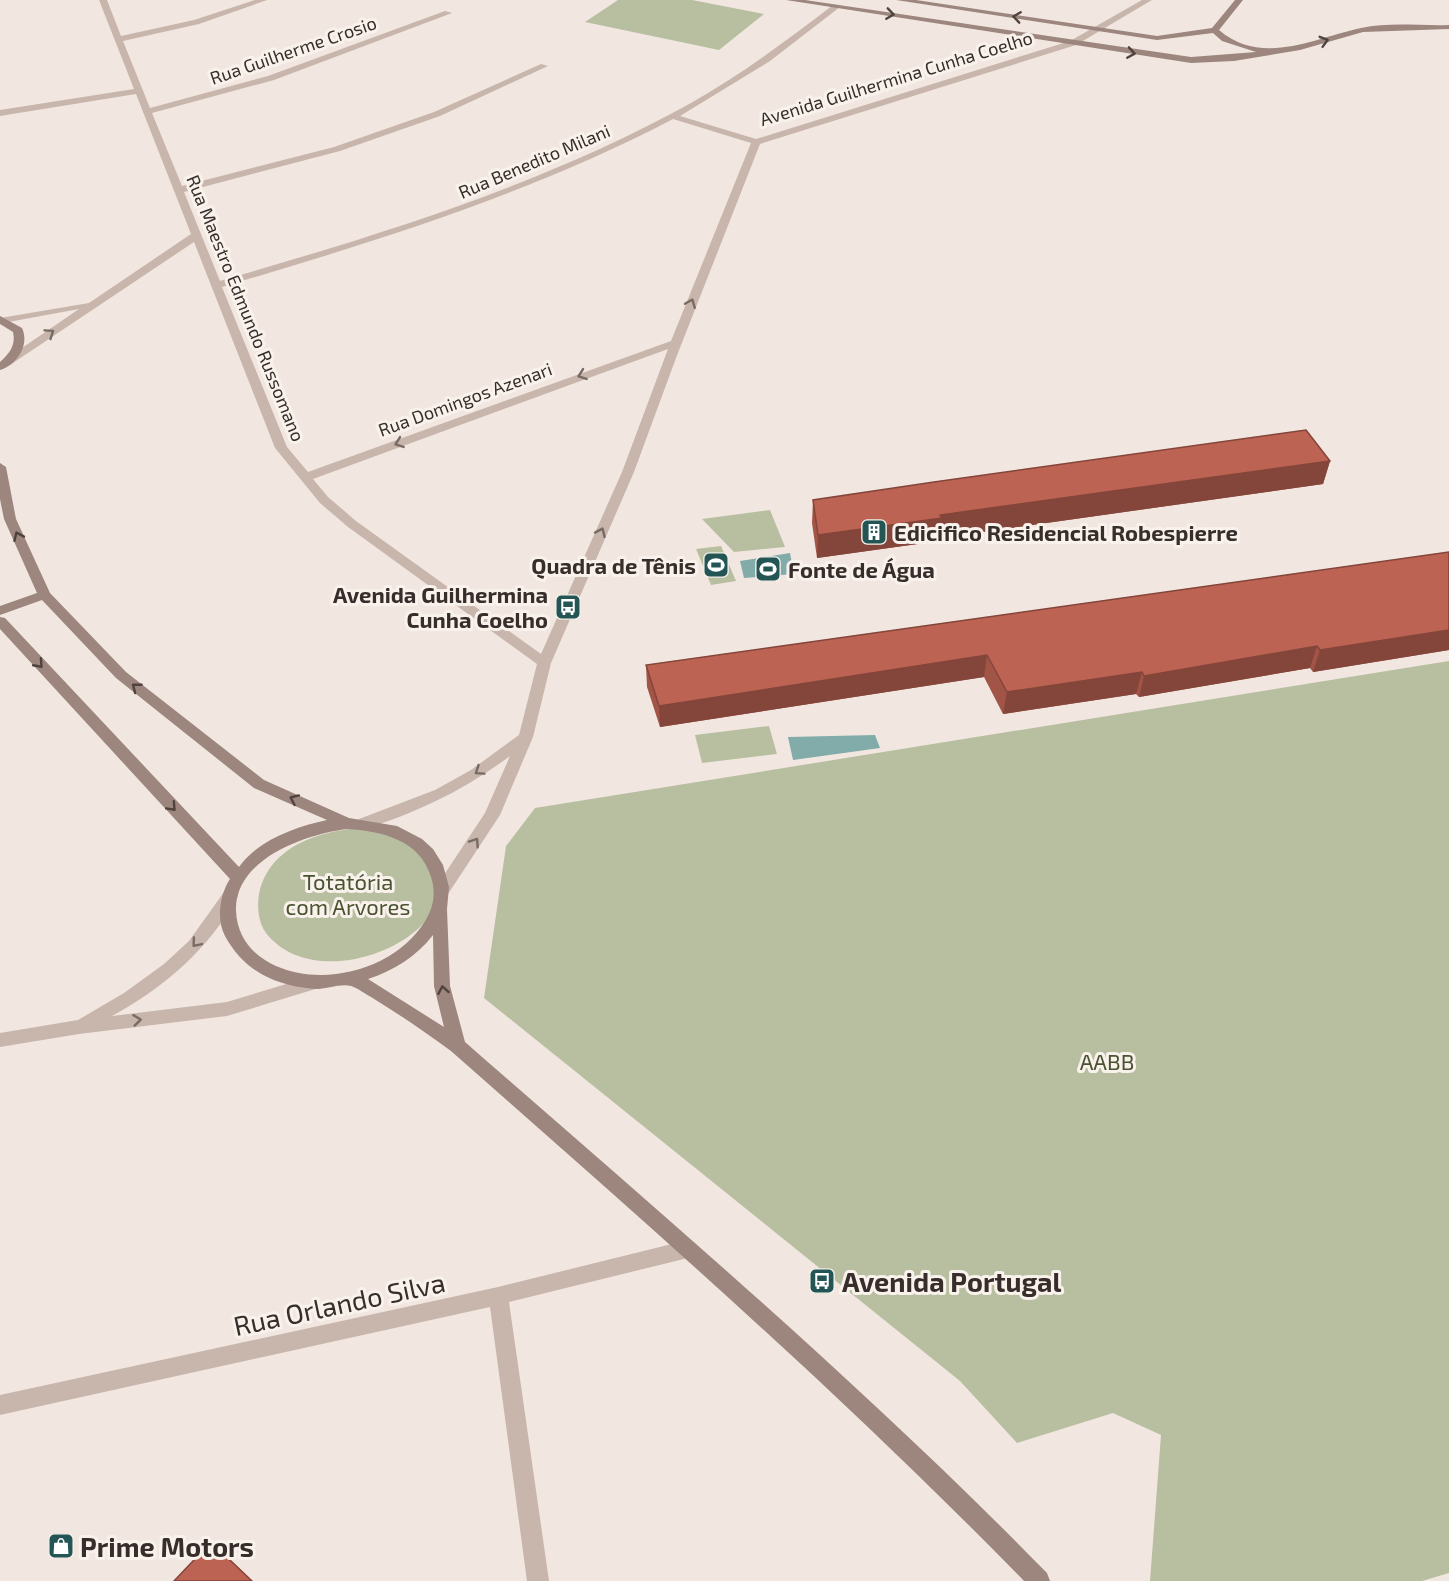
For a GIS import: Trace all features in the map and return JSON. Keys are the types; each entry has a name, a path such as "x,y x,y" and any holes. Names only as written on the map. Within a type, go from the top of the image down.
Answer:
{"street":[{"name":"Rua Maestro Edmundo Russomano","path":"103,0 281,447 324,500 352,524 544,663"},
{"path":"120,39 196,22 263,0"},
{"path":"790,0 1191,60 1271,54 1363,30 1449,27"},
{"path":"900,0 1157,38 1215,30 1239,0"},
{"name":"Avenida Guilhermina Cunha Coelho","path":"441,898 492,815 526,737 544,663 628,472 675,343 756,142 1073,43 1148,0"},
{"path":"921,19 933,5"},
{"name":"Rua Benedito Milani","path":"216,285 377,239 470,208 558,172 675,117 759,67 836,7"},
{"name":"Rua Guilherme Crosio","path":"147,112 271,78 448,13"},
{"path":"1215,30 1225,39 1271,54"},
{"path":"179,190 348,145 437,114 544,66"},
{"path":"0,113 139,91"},
{"path":"675,117 756,142"},
{"path":"3,365 197,235"},
{"path":"1,320 94,303"},
{"path":"1,320 18,330 21,340 17,351 3,365"},
{"name":"Rua Domingos Azenari","path":"306,477 636,355 675,343"},
{"name":"Rua Domingos Azenari","path":"636,355 670,358"},
{"path":"0,467 10,519 44,595 121,675 259,784 347,823"},
{"path":"0,611 44,595"},
{"path":"0,621 239,878"},
{"path":"364,823 440,795 476,774 526,737"},
{"path":"79,1027 137,995 168,972 197,943 230,896 239,878 254,860 273,845 313,828 364,823 395,830 420,845 437,865 441,898 442,986 457,1046"},
{"path":"230,896 228,921 236,945 254,964 282,977 316,982"},
{"path":"0,1040 79,1027 227,1009 316,982 352,978 383,967 409,950 429,929 441,898"},
{"path":"352,978 406,1010 457,1046 688,1249 970,1508 1039,1581"},
{"name":"Rua Orlando Silva","path":"0,1405 498,1296 688,1249"},
{"path":"498,1296 538,1581"}],"green space":[{"path":"618,0 692,0 764,14 719,50 585,22"},
{"path":"770,510 785,547 734,552 702,519"},
{"name":"Quadra de Tênis","path":"721,546 736,581 711,585 696,549"},
{"name":"AABB","path":"1449,661 1449,1573 1422,1581 1150,1581 1161,1435 1113,1413 1017,1443 960,1381 484,998 506,846 535,808"},
{"path":"769,726 777,754 702,763 695,735"},
{"name":"Totatória com Arvores","path":"376,827 429,852 437,902 424,923 403,940 384,950 342,961 320,961 300,957 281,947 263,929 258,909 259,894 265,876 275,861 304,841 340,830"}],"water":[{"name":"Fonte de Água","path":"790,553 794,574 744,578 740,561"},
{"path":"875,735 880,748 793,760 788,737"}],"building":[{"path":"1306,430 1330,461 940,515 942,518 818,535 813,500"},
{"path":"1449,552 1449,630 1320,650 1317,646 1144,676 1142,672 1007,692 987,655 659,706 646,665"},
{"path":"211,1542 252,1581 174,1581"}],"place":[{"name":"Edicifico Residencial Robespierre","path":"874,532"},
{"name":"Quadra de Tênis","path":"716,565"},
{"name":"Fonte de Água","path":"768,569"},
{"name":"Avenida Guilhermina Cunha Coelho","path":"568,607"},
{"name":"Avenida Portugal","path":"822,1281"},
{"name":"Prime Motors","path":"61,1546"}]}
